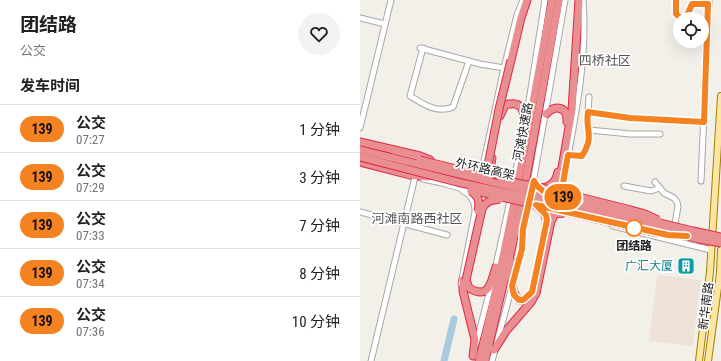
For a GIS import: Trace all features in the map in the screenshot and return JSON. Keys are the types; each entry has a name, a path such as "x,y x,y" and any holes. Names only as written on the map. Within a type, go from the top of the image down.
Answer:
{"highway":[{"path":"477,174 488,165 499,109 521,18 527,0"},
{"name":"河滩快速路","path":"475,359 495,297 552,0"},
{"name":"河滩快速路","path":"485,361 511,251 526,178 559,0"},
{"path":"566,194 560,184 560,179 571,116 579,0"},
{"path":"503,180 491,169 490,164 501,114 505,105 510,103 521,106 525,128"},
{"path":"543,188 553,184 556,180 568,117 562,108 557,108 549,112"},
{"path":"360,143 420,156 440,164 477,174 543,188 645,214 672,225"},
{"path":"361,154 440,164"},
{"path":"361,154 428,177 504,198 668,235 687,236"},
{"name":"外环路高架","path":"361,154 721,235"},
{"name":"外环路高架","path":"361,154 457,182 563,205 721,243"},
{"path":"360,163 428,177"},
{"path":"470,189 477,196 480,203 463,291 475,340 475,359"},
{"path":"496,267 490,287 484,292 476,292 469,288 465,280 482,209 484,204 491,200 504,198"},
{"path":"511,251 512,286 514,295 519,300 523,300 534,292 547,220 546,215 536,205"},
{"path":"494,350 506,331 531,302 551,221 555,214 568,212"}],"main road":[{"name":"新华南路","path":"699,361 712,250 721,96"},
{"path":"713,232 721,235"},
{"path":"712,250 721,251"},
{"name":"新华南路","path":"708,361 720,273 721,251"},
{"path":"700,350 710,351"}],"street":[{"path":"360,128 391,0"},
{"path":"477,174 484,162 504,68 517,15 523,0"},
{"path":"475,359 525,128 545,0"},
{"path":"492,361 522,249 523,229 549,112 566,0"},
{"path":"579,201 569,193 563,183 575,119 584,33 583,0"},
{"path":"676,0 676,14 681,18 686,18 692,4 709,2 701,181"},
{"path":"360,18 385,24"},
{"path":"469,61 453,107 447,110 432,108 410,96 421,48 469,61 504,68"},
{"path":"568,155 582,156 588,146 590,133 586,123 589,97"},
{"path":"588,112 630,118 704,122"},
{"path":"589,130 630,134 660,134"},
{"path":"360,143 509,183 514,182"},
{"path":"360,163 447,184 503,200 509,207"},
{"path":"371,361 415,177"},
{"path":"534,181 536,187 545,194 579,201 672,225 713,232"},
{"path":"655,182 664,193 674,198 677,202 678,207 672,225"},
{"path":"447,184 469,194 475,203 475,212 461,281 460,292 466,301"},
{"path":"624,186 651,191 660,188"},
{"path":"528,209 540,208 712,250"},
{"path":"360,212 447,235"}],"shaded area":[{"path":"657,275 701,280 693,346 649,341"}],"waterway":[{"path":"444,361 454,319"}],"bus line":[{"name":"139","path":"676,0 676,14 681,18 686,18 692,4 708,4 704,122 630,118 588,112 586,123 590,133 588,146 582,156 568,155 563,183 569,193 579,201 545,194 536,187 534,181 523,229 522,249 512,286 514,295 519,300 523,300 532,292 547,224 546,215 536,205 646,231 668,235 687,236"}],"place":[{"name":"团结路","path":"634,228"},
{"name":"广汇大厦","path":"686,266"}],"district":[{"name":"四桥社区","path":"605,60"},
{"name":"河滩南路西社区","path":"417,218"}]}
